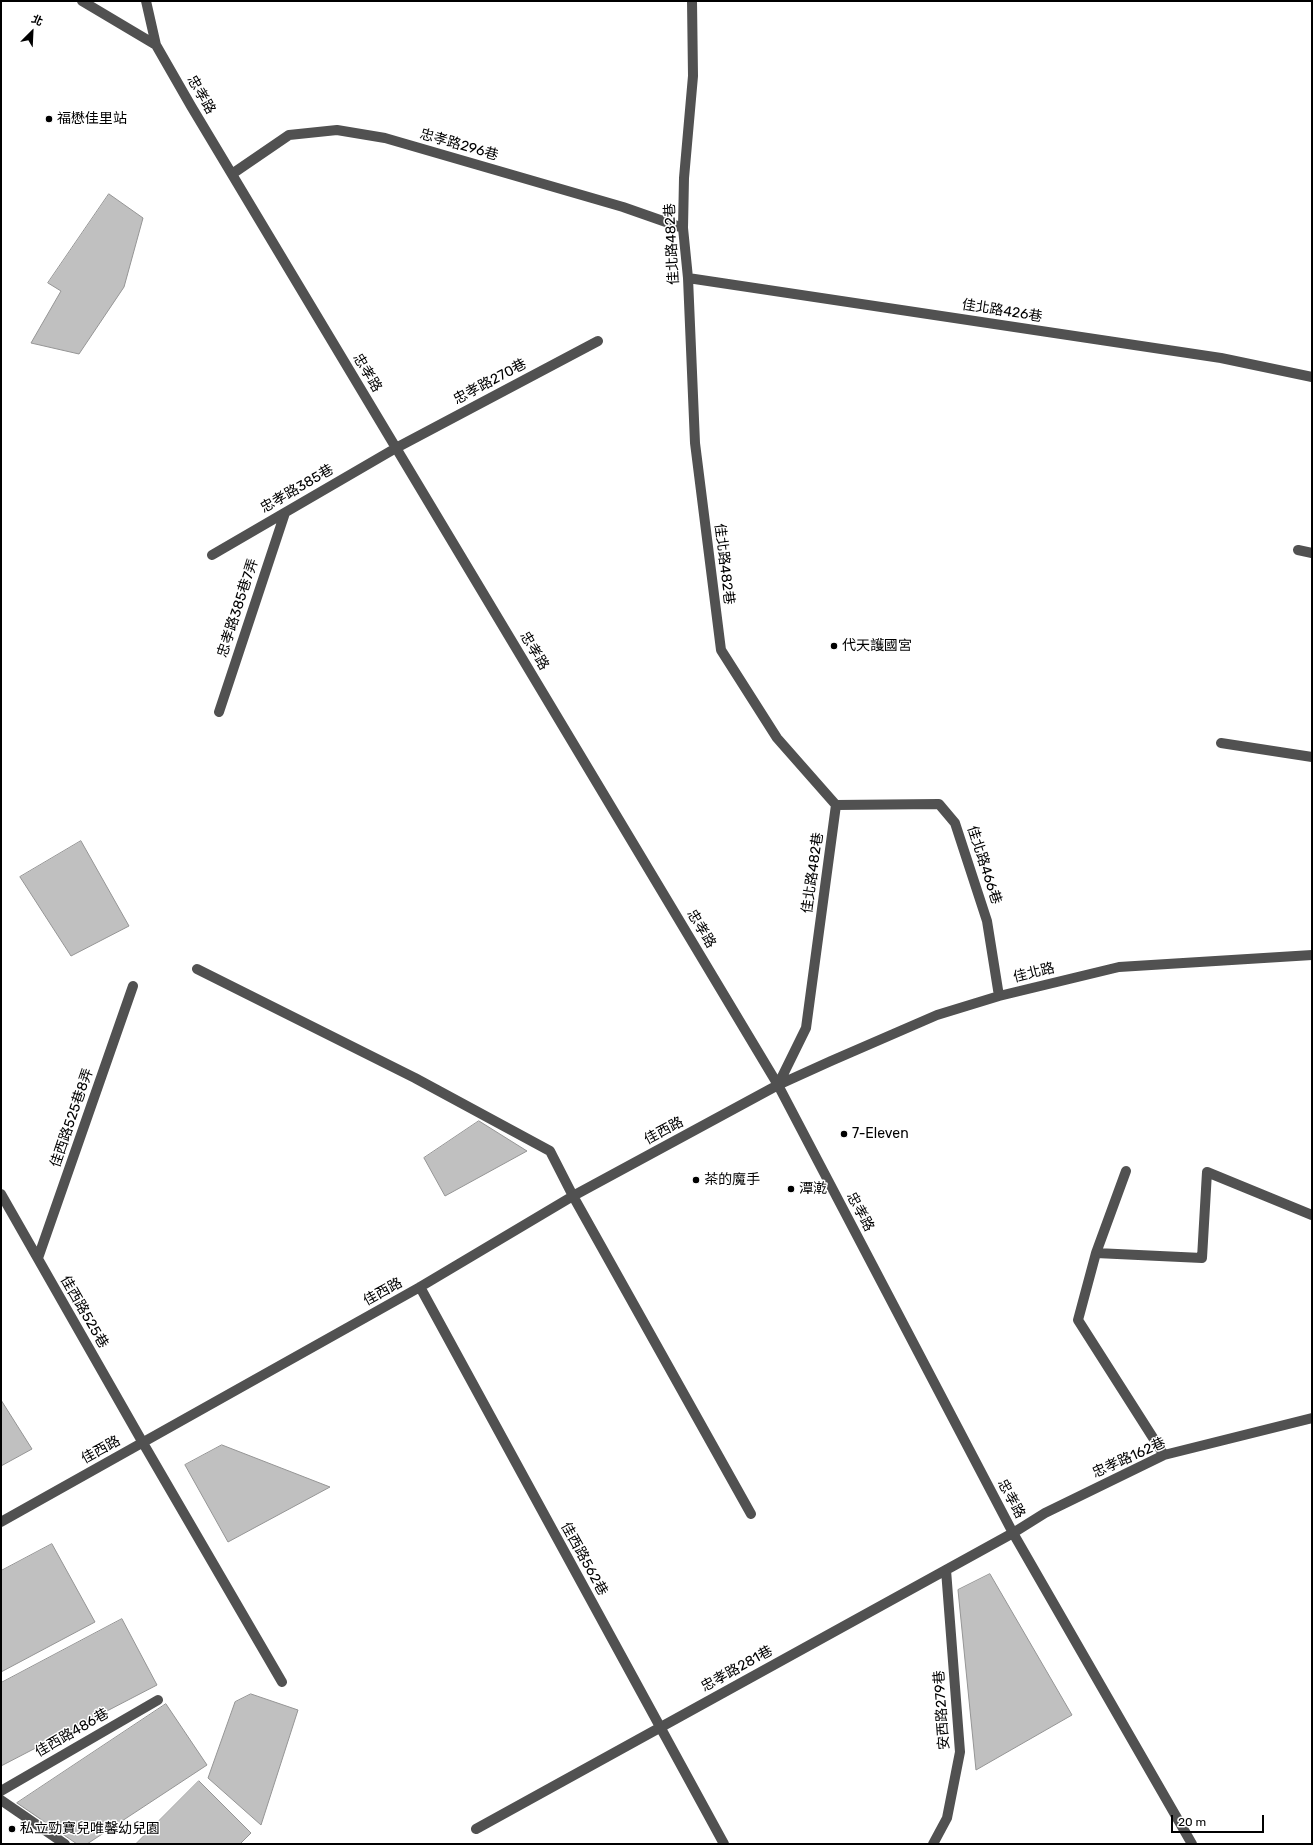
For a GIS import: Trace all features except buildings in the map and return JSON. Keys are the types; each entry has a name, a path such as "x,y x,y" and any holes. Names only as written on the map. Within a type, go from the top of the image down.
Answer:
{"street":[{"path":"82,1 156,45"},
{"path":"146,1 156,45"},
{"name":"佳北路482巷","path":"692,1 693,76 684,178 683,228 688,278 695,443 721,650 777,738 836,805 806,1028 778,1086"},
{"name":"忠孝路","path":"156,45 778,1086 1013,1533 1192,1844"},
{"name":"忠孝路296巷","path":"232,174 289,135 337,130 385,138 623,207 683,228"},
{"name":"佳北路426巷","path":"688,278 1221,358 1312,377"},
{"name":"忠孝路270巷","path":"396,448 598,341"},
{"name":"忠孝路385巷","path":"212,554 396,448"},
{"name":"忠孝路385巷7弄","path":"219,712 285,513"},
{"path":"1298,550 1312,553"},
{"path":"1221,743 1312,757"},
{"name":"佳北路466巷","path":"836,805 940,804 955,823 987,921 999,996"},
{"name":"佳北路","path":"778,1086 937,1015 999,996 1119,967 1312,955"},
{"path":"197,969 415,1078 550,1151 573,1196 751,1514"},
{"name":"佳西路525巷8弄","path":"38,1258 133,986"},
{"name":"佳西路","path":"1,1522 420,1287 573,1196 778,1086"},
{"path":"1126,1171 1096,1252 1078,1320 1164,1455"},
{"path":"1096,1252 1202,1258 1207,1172 1312,1215"},
{"name":"佳西路525巷","path":"1,1194 282,1682"},
{"name":"佳西路562巷","path":"420,1287 724,1844"},
{"name":"忠孝路162巷","path":"1013,1533 1045,1513 1164,1455 1312,1418"},
{"name":"忠孝路281巷","path":"476,1829 1013,1533"},
{"name":"安西路279巷","path":"933,1844 947,1818 960,1752 946,1570"},
{"name":"佳西路486巷","path":"1,1791 158,1700"},
{"path":"1,1800 65,1844"}],"place":[{"name":"福懋佳里站","path":"49,119"},
{"name":"代天護國宮","path":"834,646"},
{"name":"7-Eleven","path":"844,1134"},
{"name":"茶的魔手","path":"696,1180"},
{"name":"潭漧","path":"791,1189"},
{"name":"私立勁寶兒唯馨幼兒園","path":"12,1829"}]}
